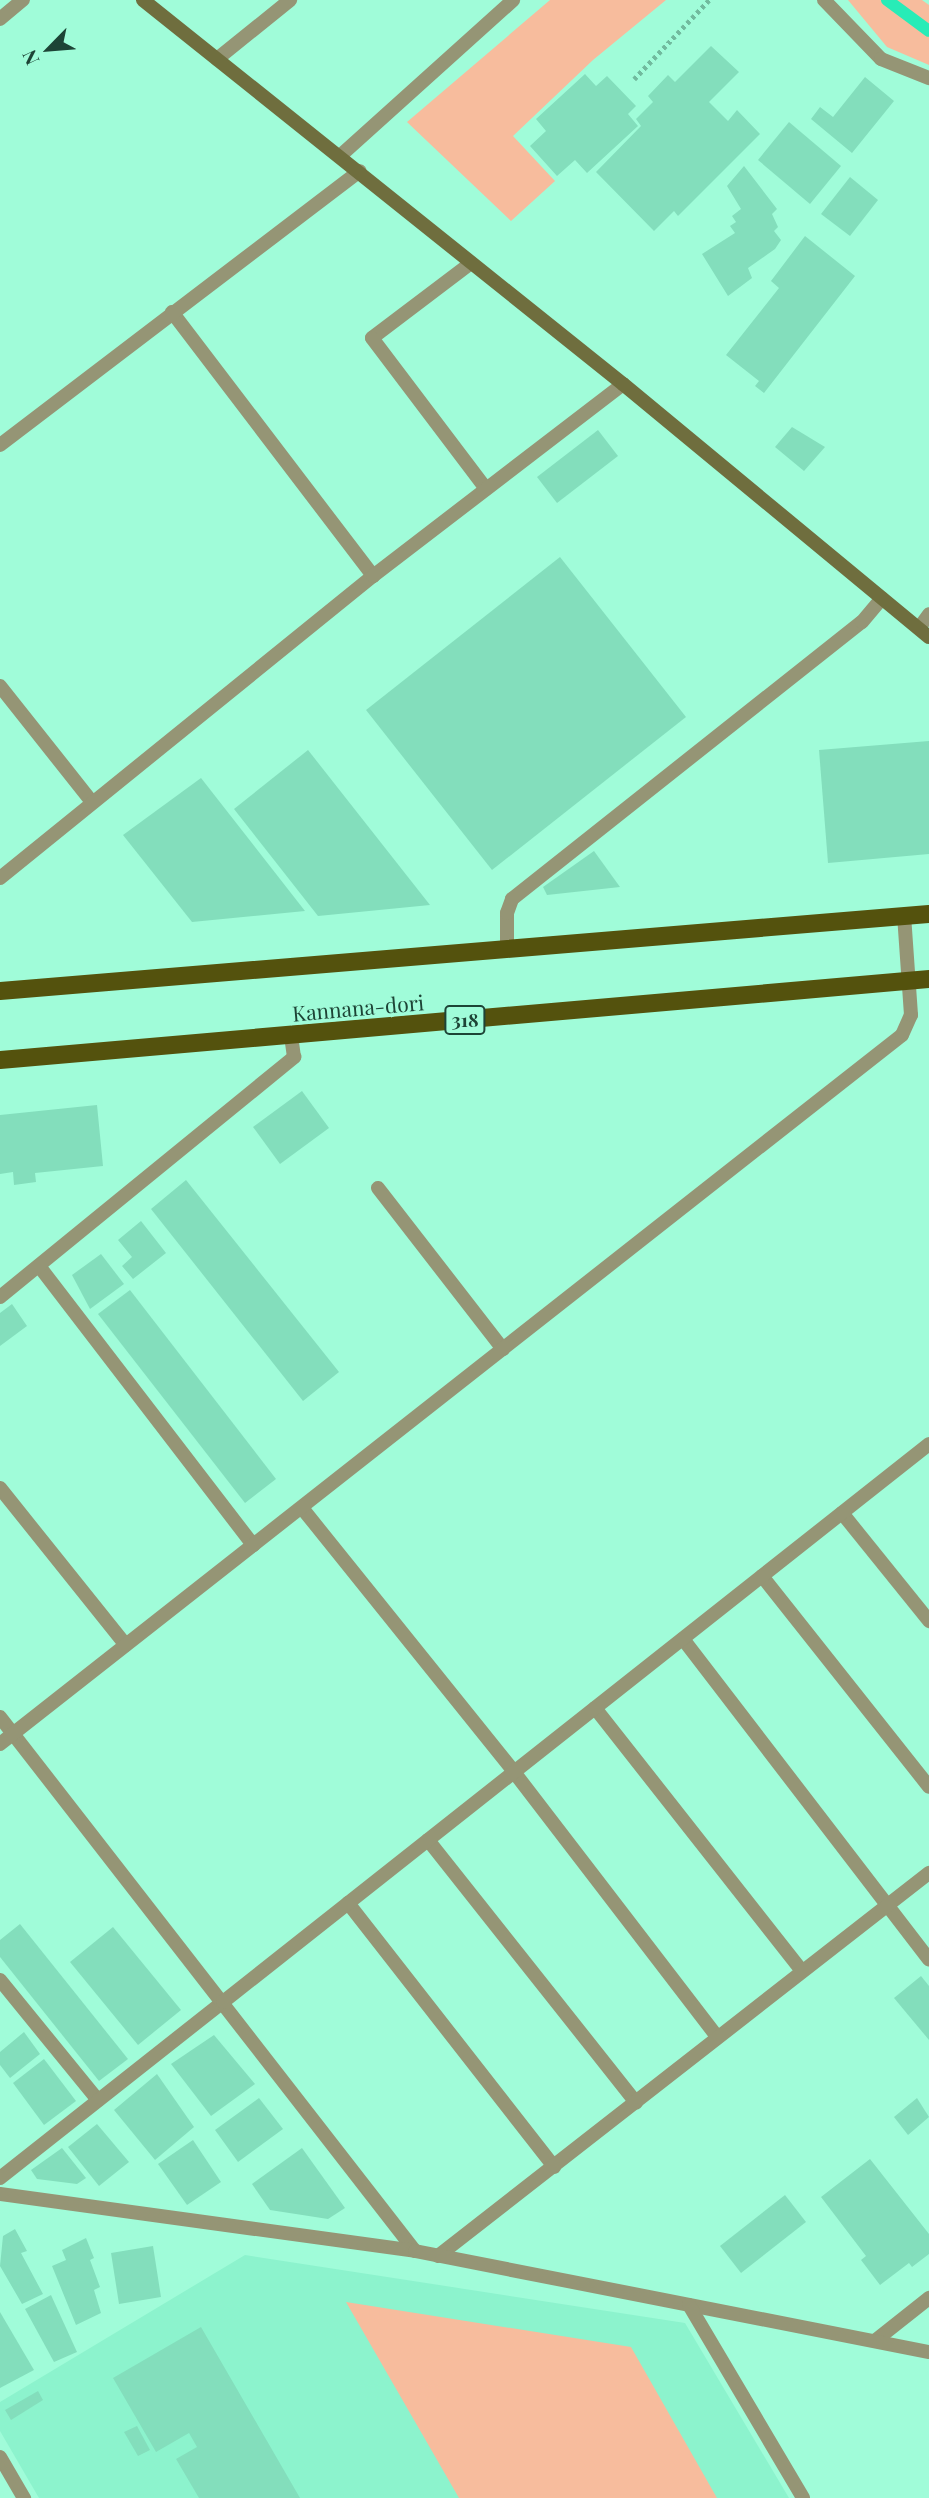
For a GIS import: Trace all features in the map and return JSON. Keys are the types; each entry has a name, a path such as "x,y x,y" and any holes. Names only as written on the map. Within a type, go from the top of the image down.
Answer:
{"main road":[{"path":"0,991 929,914"},
{"name":"Kannana-dori","path":"0,1060 929,979"}],"street":[{"path":"0,19 23,0"},
{"path":"143,0 623,384 924,633 929,614"},
{"path":"217,59 290,0"},
{"path":"340,156 513,0"},
{"path":"824,0 881,59 929,78"},
{"path":"0,445 360,172"},
{"path":"471,262 372,338 486,489"},
{"path":"172,312 373,576"},
{"path":"0,878 373,576 623,384"},
{"path":"507,949 507,913 512,899 862,622 882,598"},
{"path":"0,685 92,802"},
{"path":"0,1744 902,1035 911,1015 904,916"},
{"path":"0,1297 294,1057 291,1035"},
{"path":"378,1188 503,1349"},
{"path":"39,1266 253,1545"},
{"path":"0,2178 929,1444"},
{"path":"0,1488 126,1645"},
{"path":"302,1508 514,1772 717,2038"},
{"path":"842,1513 929,1621"},
{"path":"762,1576 929,1787"},
{"path":"683,1639 929,1960"},
{"path":"596,1708 802,1971"},
{"path":"0,1717 415,2251"},
{"path":"428,1839 636,2102"},
{"path":"438,2256 929,1872"},
{"path":"348,1903 554,2166"},
{"path":"0,1980 98,2100"},
{"path":"0,2194 415,2251 929,2352"},
{"path":"876,2340 929,2298"},
{"path":"689,2305 803,2498"},
{"path":"0,2457 24,2498"}],"path":[{"path":"634,79 709,0"}],"shaded area":[{"path":"550,0 666,0 593,60 513,136 555,181 511,221 407,122"},
{"path":"848,0 922,0 929,5 929,65 887,47"},
{"path":"245,2255 685,2323 789,2498 39,2498 0,2431 0,2402"},
{"path":"346,2302 631,2347 717,2498 459,2498"}],"building":[{"path":"711,46 739,72 709,102 728,121 737,110 760,134 678,216 674,211 654,231 596,172 641,126 636,119 653,102 648,96 668,75 675,82"},
{"path":"585,74 596,86 607,76 636,106 628,114 638,126 587,173 575,160 557,176 530,146 546,131 536,119"},
{"path":"865,77 894,101 852,153 811,119 820,107 833,117"},
{"path":"789,122 841,166 810,204 758,160"},
{"path":"744,166 777,209 772,214 778,227 774,231 781,240 775,249 748,268 752,278 728,296 702,254 735,233 730,226 736,222 732,216 741,209 727,186"},
{"path":"850,177 878,200 850,236 821,214"},
{"path":"805,236 855,276 764,393 755,386 759,381 726,355 779,288 771,281"},
{"path":"792,427 825,447 804,471 775,447"},
{"path":"598,430 618,456 557,503 537,477"},
{"path":"560,557 686,717 492,870 366,710"},
{"path":"929,741 929,854 828,863 819,750"},
{"path":"308,750 430,905 318,916 234,809"},
{"path":"201,778 305,911 192,922 123,835"},
{"path":"594,851 620,887 547,895 543,887"},
{"path":"302,1091 329,1128 280,1164 253,1127"},
{"path":"97,1105 103,1166 35,1173 36,1182 14,1185 13,1172 0,1174 0,1115"},
{"path":"186,1180 339,1372 303,1401 151,1209"},
{"path":"141,1221 166,1253 133,1279 122,1266 132,1257 118,1240"},
{"path":"101,1254 124,1284 90,1309 72,1275"},
{"path":"130,1290 276,1479 245,1503 98,1314"},
{"path":"12,1304 27,1326 0,1346 0,1313"},
{"path":"20,1924 128,2059 99,2081 0,1957 0,1940"},
{"path":"113,1927 181,2010 138,2045 70,1962"},
{"path":"921,1976 929,1986 929,2040 894,1998"},
{"path":"24,2032 40,2054 10,2078 0,2065 0,2052"},
{"path":"214,2035 255,2084 211,2116 171,2064"},
{"path":"44,2059 76,2101 44,2125 13,2083"},
{"path":"157,2074 194,2127 155,2160 114,2110"},
{"path":"259,2098 283,2129 238,2162 215,2130"},
{"path":"917,2098 929,2117 908,2135 894,2117"},
{"path":"97,2124 129,2162 99,2186 68,2147"},
{"path":"193,2140 221,2182 187,2205 158,2164"},
{"path":"62,2148 86,2178 77,2184 37,2179 31,2170"},
{"path":"302,2148 345,2208 328,2219 270,2210 252,2184"},
{"path":"870,2159 929,2234 929,2254 912,2267 909,2263 880,2285 861,2260 866,2256 821,2197"},
{"path":"785,2195 806,2222 741,2273 720,2246"},
{"path":"15,2229 27,2251 21,2253 43,2294 22,2304 0,2266 3,2236"},
{"path":"86,2238 94,2258 90,2260 100,2287 94,2290 101,2313 76,2325 52,2266 66,2260 62,2250"},
{"path":"153,2246 161,2297 119,2304 111,2253"},
{"path":"51,2295 77,2352 54,2362 25,2309"},
{"path":"0,2312 34,2370 0,2388"},
{"path":"201,2327 300,2498 199,2498 176,2459 197,2447 189,2433 156,2452 113,2378"},
{"path":"38,2391 43,2400 11,2420 5,2410"},
{"path":"137,2426 150,2450 138,2456 124,2432"}],"waterway":[{"path":"887,0 929,31"}]}
